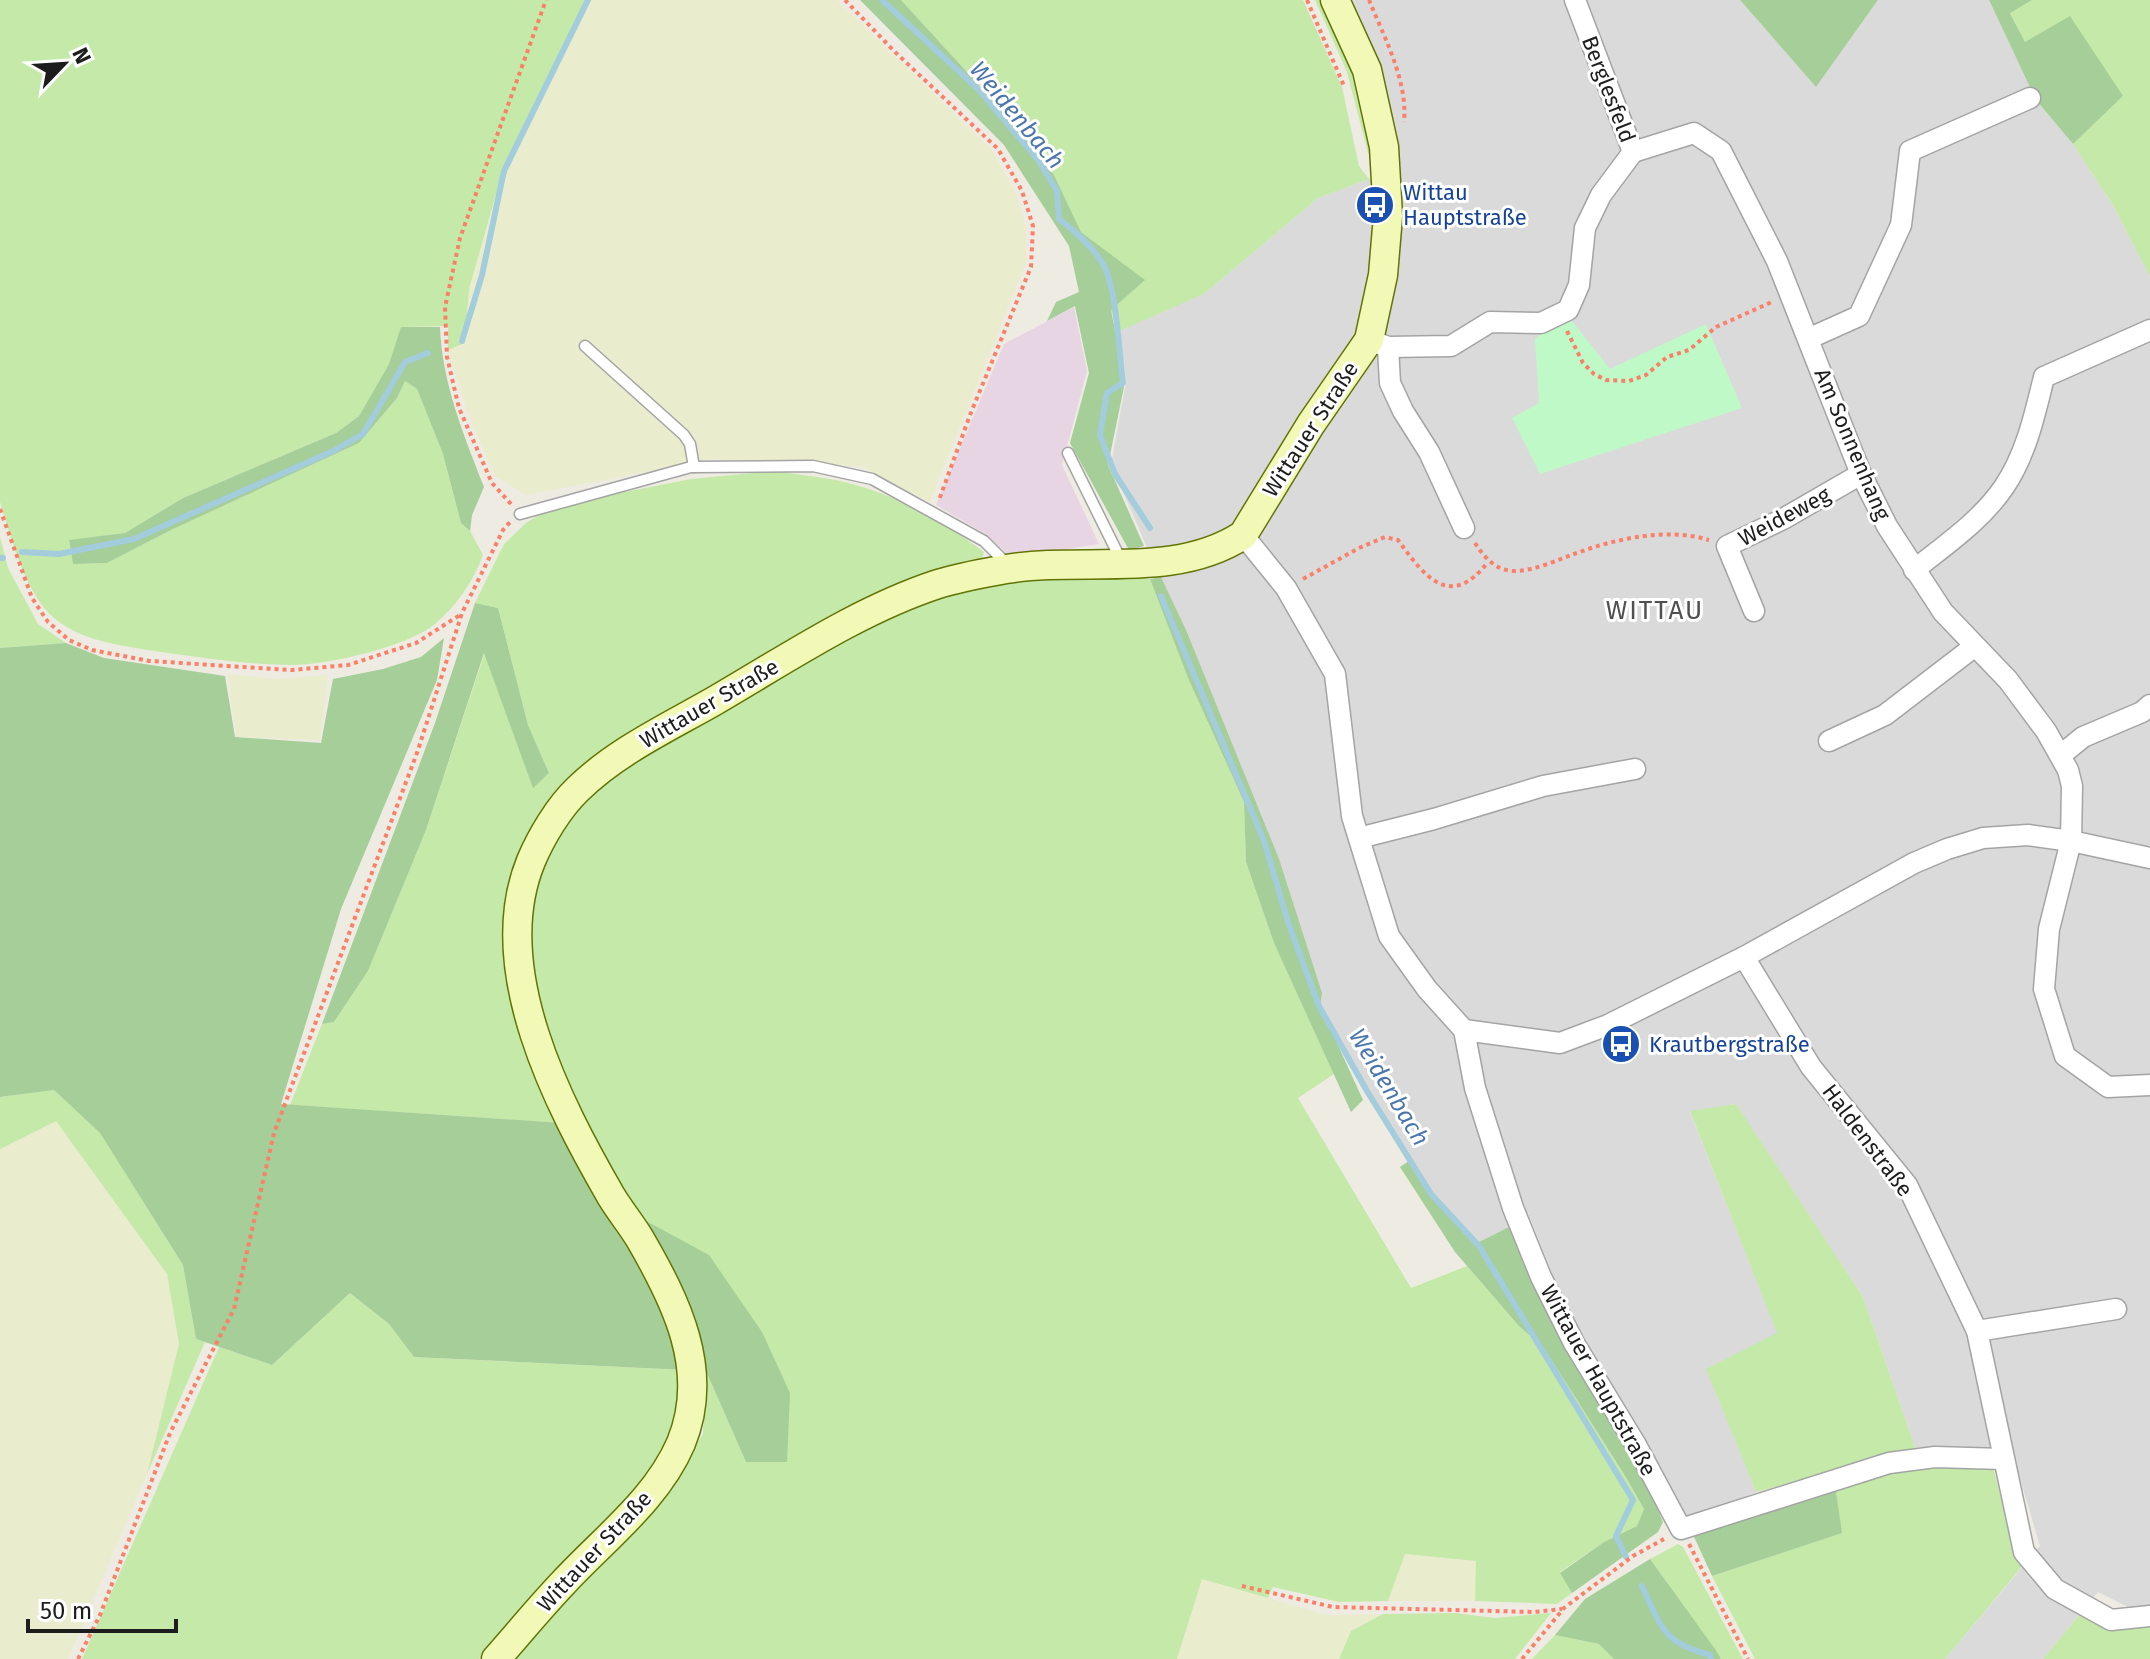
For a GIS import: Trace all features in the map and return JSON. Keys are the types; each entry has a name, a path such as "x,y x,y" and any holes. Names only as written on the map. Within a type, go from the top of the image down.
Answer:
{"street":[{"name":"Wittauer Straße","path":"496,1659 564,1582 639,1507 661,1478 681,1444 693,1396 693,1363 669,1296 571,1119 532,1028 518,967 519,912 530,863 549,827 575,791 619,755 856,619 940,583 1011,568 1123,564 1200,557 1227,546 1243,535 1311,424 1379,344 1388,216 1384,147 1367,70 1335,0"},
{"name":"Berglesfeld","path":"1558,315 1568,310 1579,285 1585,228 1601,195 1633,152 1575,0"},
{"path":"1810,338 1859,316 1901,225 1910,151 2030,98"},
{"name":"Am Sonnenhang","path":"1633,152 1694,133 1721,151 1777,261 1810,338 1861,474 1887,526 1943,612 2008,680 2061,755 2072,786 2071,841 2049,929 2044,989 2065,1056 2108,1087 2150,1085"},
{"path":"1464,528 1429,452 1403,411 1390,383 1379,344 1451,346 1490,322 1541,323 1558,315"},
{"path":"1914,570 1967,528 2005,486 2032,428 2044,377 2150,330"},
{"name":"Weideweg","path":"1754,611 1727,546 1783,519 1861,474"},
{"path":"1243,535 1286,588 1335,674 1352,816 1389,936 1427,989 1464,1030 1560,1043 1608,1025 1744,957 1914,863 1983,838 2028,835 2150,858"},
{"path":"1829,741 1885,715 1975,646"},
{"path":"2061,755 2083,737 2142,712 2150,705"},
{"path":"1359,838 1543,786 1635,769"},
{"name":"Haldenstraße","path":"1744,957 1811,1067 1907,1185 1977,1331 2024,1552 2055,1589 2111,1620 2150,1616"},
{"name":"Wittauer Hauptstraße","path":"1464,1030 1475,1088 1513,1208 1541,1277 1574,1343 1636,1445 1681,1529"},
{"path":"1977,1331 2116,1309"},
{"path":"1681,1529 1889,1463 1935,1457 2003,1459"}],"lane":[{"path":"585,346 684,435 690,444 694,467"},
{"path":"1068,453 1123,564"},
{"path":"520,514 694,467 813,466 872,479 984,541 1011,568"}],"path":[{"path":"78,1659 100,1615 170,1433 234,1309 274,1133 417,753 462,613 503,530 520,514 492,483 459,408 447,357 445,307 460,238 546,0"},
{"path":"845,0 998,149 1022,191 1033,226 1031,267 933,514"},
{"path":"1307,0 1346,94"},
{"path":"1558,315 1583,363 1594,374 1606,380 1629,381 1646,375 1667,357 1689,350 1716,327 1791,293"},
{"path":"0,509 32,598 48,622 69,640 92,650 165,662 292,670 348,665 416,643 462,613"},
{"path":"1464,528 1488,562 1512,571 1541,566 1619,541 1666,535 1692,535 1727,546"},
{"path":"1286,588 1385,537 1398,540 1419,569 1433,581 1450,586 1475,579 1488,562"},
{"path":"1522,1659 1564,1608 1633,1556 1681,1529 1748,1659"},
{"path":"1242,1586 1333,1607 1521,1612 1564,1608"}],"shaded area":[{"path":"1346,0 1740,0 1816,87 1878,0 1989,0 2036,100 2073,144 2113,205 2150,277 2150,1607 2136,1611 2098,1592 2043,1659 1945,1659 2040,1546 2012,1451 1916,1450 1863,1297 1735,1104 1690,1112 1778,1334 1707,1370 1756,1492 1682,1522 1575,1330 1528,1213 1513,1225 1479,1242 1432,1192 1321,1004 1146,545 1111,464 1126,382 1120,329 1204,294 1318,198 1401,167 1382,80"},
{"path":"1074,307 1087,371 1062,465 1099,544 1012,558 984,533 936,505 1004,344"}],"green space":[{"path":"0,0 588,0 500,180 469,289 465,343 448,350 448,326 402,327 389,364 359,416 336,433 183,498 125,533 69,541 73,564 107,563 359,443 397,398 405,381 417,389 443,454 461,523 470,531 483,555 464,592 435,624 407,640 368,652 311,664 280,665 200,657 108,642 65,626 43,607 20,564 0,502"},
{"path":"588,0 837,0 992,150 1017,195 1026,227 1027,261 930,502 864,467 712,459 526,495 494,475 467,412 448,350 465,343 469,289 500,180"},
{"path":"860,0 901,0 1011,120 1054,175 1081,232 1145,280 1111,310 1125,382 1108,465 1144,546 1129,550 1070,443 1089,373 1075,306 1047,321 1056,302 1079,292 1069,246 1004,145"},
{"path":"901,0 1303,0 1342,87 1359,166 1369,179 1318,198 1204,294 1117,332 1111,310 1144,280 1081,232 1054,175 1011,120"},
{"path":"1315,0 1325,0 1354,61 1375,151 1368,153 1347,72"},
{"path":"1740,0 1878,0 1816,87"},
{"path":"1989,0 2032,0 2010,13 2025,42 2070,16 2123,96 2073,144 2036,100"},
{"path":"2032,0 2150,0 2150,277 2113,205 2073,144 2123,96 2025,42 2010,12"},
{"path":"1568,310 1572,321 1610,369 1706,324 1742,408 1540,474 1512,418 1539,403 1535,339"},
{"path":"401,327 440,327 450,389 484,487 472,515 470,531 461,523 443,454 417,389 405,381 397,398 359,443 107,563 73,564 69,540 125,533 183,498 336,433 359,416 389,364"},
{"path":"773,471 835,480 894,499 932,518 984,552 980,565 579,780 509,925 562,1123 290,1105 322,1024 334,1022 368,971 426,830 485,652 533,787 549,773 528,725 498,608 475,603 504,544 526,523 553,506 691,479"},
{"path":"0,537 8,568 38,624 66,643 0,648"},
{"path":"1120,570 1150,579 1188,678 1244,802 1246,862 1274,943 1334,1074 1298,1098 1411,1288 1467,1266 1519,1326 1544,1348 1644,1509 1637,1526 1604,1542 1560,1572 1572,1593 1557,1604 1475,1601 1476,1561 1405,1554 1388,1601 1339,1602 1273,1587 1268,1598 1202,1579 1177,1659 510,1659 678,1473 703,1434 706,1371 746,1462 787,1461 631,1213 573,1103 523,969 538,880 546,854 561,827 585,799 679,733 843,640 942,593 977,585"},
{"path":"1161,577 1186,630 1279,859 1322,993 1320,1006 1363,1100 1351,1112 1274,943 1246,862 1244,802 1188,678 1150,579"},
{"path":"475,603 498,608 528,725 549,773 533,788 484,653 426,830 368,971 334,1022 322,1024 435,723"},
{"path":"444,638 437,680 341,909 281,1104 562,1123 611,1202 709,1255 762,1332 790,1393 787,1462 746,1462 706,1371 414,1357 389,1324 350,1293 272,1365 196,1339 183,1265 100,1133 54,1090 0,1097 0,648 66,643 104,658 225,676 235,737 321,743 333,679 383,669 421,657"},
{"path":"228,674 277,679 328,675 320,740 236,737"},
{"path":"54,1090 100,1133 183,1265 196,1339 205,1342 147,1474 179,1344 167,1274 56,1121 0,1149 0,1097"},
{"path":"1736,1104 1863,1297 1916,1450 1756,1492 1706,1369 1777,1333 1690,1111"},
{"path":"56,1121 167,1274 179,1344 147,1474 68,1659 0,1659 0,1149"},
{"path":"1412,1159 1432,1192 1479,1242 1513,1225 1542,1301 1640,1466 1663,1522 1658,1532 1572,1593 1560,1573 1604,1542 1637,1526 1644,1509 1544,1348 1519,1326 1455,1252 1400,1167"},
{"path":"350,1293 389,1324 414,1357 682,1370 672,1450 479,1659 82,1659 219,1347 272,1365"},
{"path":"1922,1464 1993,1467 2006,1516 2025,1563 1945,1659 1755,1659 1712,1576 1841,1533 1835,1485"},
{"path":"1835,1485 1842,1533 1712,1576 1690,1528"},
{"path":"1678,1544 1683,1547 1743,1659 1721,1659 1650,1559"},
{"path":"1404,1554 1477,1561 1475,1601 1388,1601"},
{"path":"1650,1559 1721,1659 1614,1659 1599,1644 1555,1635 1585,1599"},
{"path":"1202,1579 1327,1615 1383,1614 1351,1631 1339,1659 1177,1659"},
{"path":"1455,1613 1494,1618 1551,1613 1515,1659 1339,1659 1351,1631 1383,1614"},
{"path":"2081,1613 2103,1623 2150,1627 2150,1659 2043,1659"},
{"path":"1555,1635 1599,1644 1614,1659 1532,1659"}],"waterway":[{"path":"462,341 482,275 504,171 588,0"},
{"name":"Weidenbach","path":"882,0 978,89 1038,160 1057,191 1059,219 1092,249 1106,270 1115,310 1123,383 1107,393 1100,435 1115,474 1150,528"},
{"path":"22,552 59,554 134,539 333,451 363,434 405,362 428,353"},
{"name":"Weidenbach","path":"1161,596 1264,841 1289,925 1319,1006 1431,1194 1479,1246 1633,1500 1616,1536 1626,1557"},
{"name":"Weidenbach","path":"1642,1586 1665,1631 1682,1645 1710,1655 1711,1659"}],"place":[{"name":"Wittau Hauptstraße","path":"1375,205"},
{"name":"Krautbergstraße","path":"1621,1044"}],"district":[{"name":"WITTAU","path":"1655,610"}]}
